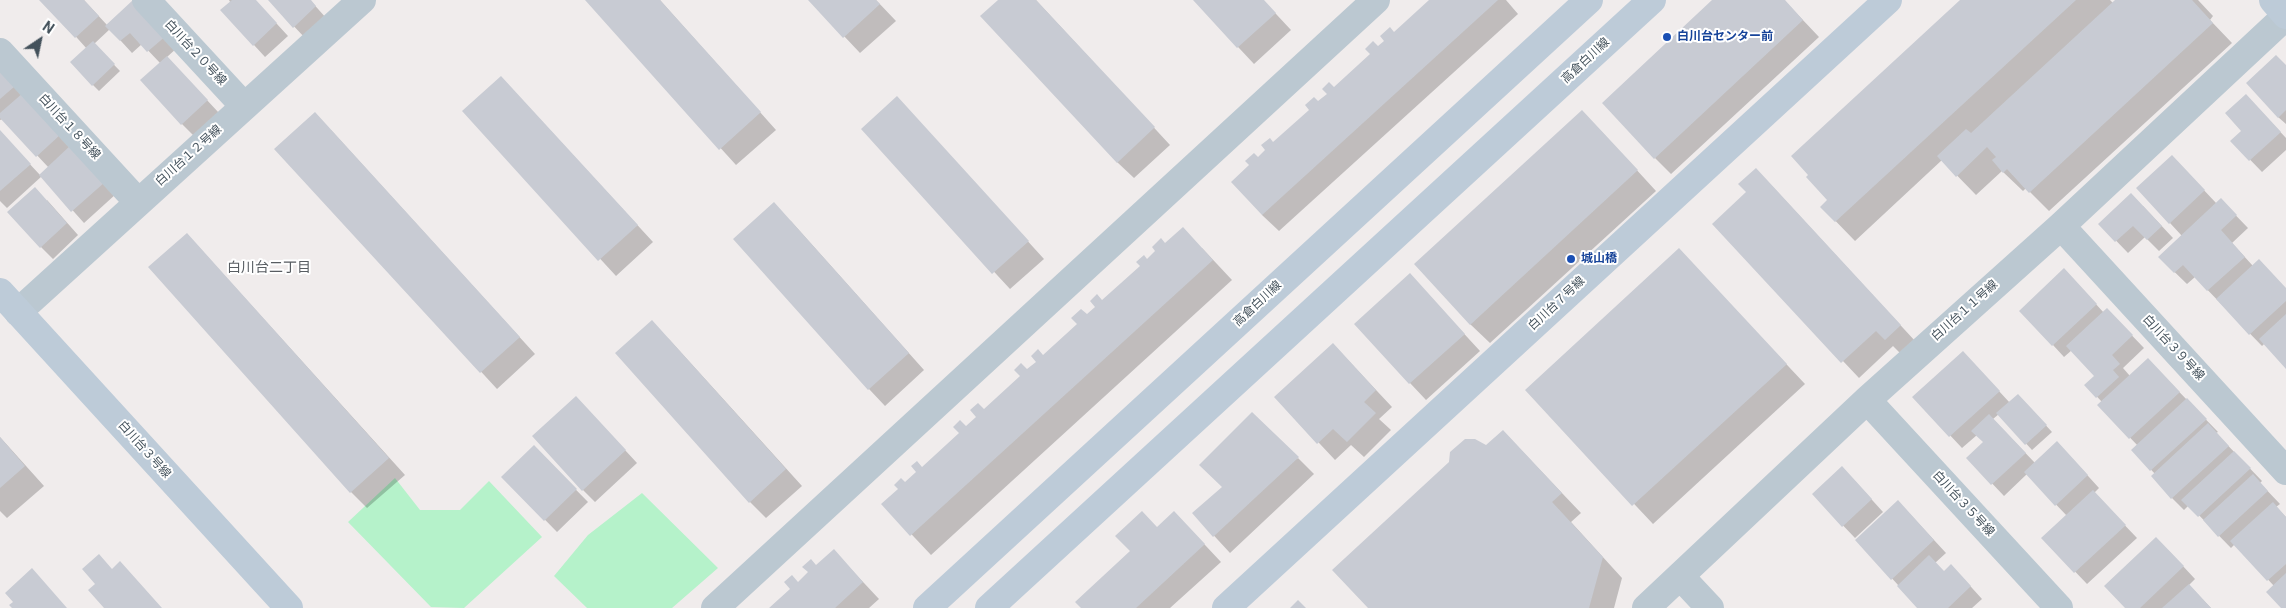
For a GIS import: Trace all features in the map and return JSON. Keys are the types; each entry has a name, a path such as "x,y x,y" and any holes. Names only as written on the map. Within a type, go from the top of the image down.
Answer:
{"street":[{"name":"白川台２０号線","path":"146,0 244,106"},
{"name":"白川台１２号線","path":"9,302 138,202 362,0"},
{"path":"715,608 1376,0"},
{"name":"高倉白川線","path":"926,608 1589,0"},
{"name":"高倉白川線","path":"989,608 1652,0"},
{"name":"白川台７号線","path":"1226,608 1888,0"},
{"path":"2273,0 2286,15"},
{"name":"白川台１１号線","path":"1646,608 1867,400 2060,226 2286,15"},
{"name":"白川台１８号線","path":"0,52 138,202"},
{"name":"白川台３９号線","path":"2060,226 2286,471"},
{"name":"白川台３号線","path":"9,302 289,608"},
{"name":"白川台３５号線","path":"1867,400 2059,608"},
{"path":"1680,576 1710,608"}],"green space":[{"path":"395,478 420,510 460,510 489,481 542,537 464,608 431,607 348,522"},
{"path":"642,493 718,568 672,608 587,608 554,576 588,535"}],"building":[{"path":"39,0 84,0 99,16 75,38"},
{"path":"133,0 136,0 167,35 147,52 130,33 120,41 105,26"},
{"path":"232,0 256,0 277,23 253,46 220,10"},
{"path":"268,0 311,0 316,6 293,28"},
{"path":"585,0 660,0 761,112 719,150"},
{"path":"808,0 876,0 880,4 843,38"},
{"path":"998,0 1036,0 1155,127 1117,163 980,16"},
{"path":"1193,0 1264,0 1276,13 1237,48"},
{"path":"1429,0 1498,0 1262,215 1231,182 1249,165 1245,161 1254,153 1258,157 1265,150 1261,145 1270,138 1273,142 1309,110 1305,105 1314,97 1318,101 1327,94 1322,89 1329,82 1334,87 1370,54 1365,49 1373,41 1378,46 1384,41 1380,36 1390,27 1394,32"},
{"path":"1712,0 1785,0 1803,20 1654,159 1602,103"},
{"path":"1960,0 2076,0 1835,222 1820,207 1827,200 1806,177 1808,175 1791,156"},
{"path":"2115,0 2192,0 2213,23 2029,193 2007,169 2003,173 1992,160 1996,157 1987,147 1956,177 1937,156 1966,129 1971,133"},
{"path":"93,41 115,64 92,86 70,62"},
{"path":"2276,55 2286,65 2286,110 2278,118 2246,83"},
{"path":"167,56 208,100 181,125 140,80"},
{"path":"0,70 15,86 0,99"},
{"path":"501,76 638,225 598,261 462,111"},
{"path":"23,93 61,134 36,157 0,118 0,113"},
{"path":"2246,94 2281,132 2249,161 2230,141 2241,131 2225,113"},
{"path":"897,96 1029,241 992,274 861,129"},
{"path":"1582,110 1638,170 1470,325 1414,264"},
{"path":"315,112 520,337 480,373 274,149"},
{"path":"0,130 31,164 0,191"},
{"path":"71,145 105,182 71,212 39,175"},
{"path":"2172,155 2205,190 2169,224 2136,188"},
{"path":"1756,168 1901,325 1885,340 1876,331 1841,363 1712,224 1746,192 1738,184"},
{"path":"35,187 67,223 40,248 7,212"},
{"path":"2131,193 2162,226 2147,240 2133,226 2115,242 2098,224"},
{"path":"2221,198 2237,215 2221,230 2245,257 2207,291 2183,265 2174,273 2158,257"},
{"path":"774,202 909,353 868,390 733,239"},
{"path":"1183,227 1213,260 910,536 881,504 898,489 894,485 901,478 905,482 916,472 911,466 917,461 922,467 959,433 953,427 960,420 966,426 976,417 970,410 978,403 984,409 1020,376 1014,370 1021,363 1027,369 1036,362 1031,356 1038,349 1043,355 1077,324 1071,318 1081,309 1087,314 1095,307 1090,301 1097,294 1102,300 1140,266 1136,262 1144,255 1147,259 1155,251 1152,247 1161,238 1165,243"},
{"path":"187,233 389,458 350,493 148,267"},
{"path":"1679,248 1787,364 1632,506 1525,390"},
{"path":"2259,259 2286,288 2286,301 2249,335 2216,299"},
{"path":"2064,268 2097,304 2052,346 2019,311"},
{"path":"1410,273 1465,334 1409,384 1354,324"},
{"path":"2107,308 2133,335 2112,355 2120,364 2113,370 2119,377 2096,398 2084,385 2094,376 2066,346"},
{"path":"2286,314 2286,369 2259,339"},
{"path":"652,320 786,469 749,503 615,353"},
{"path":"1333,343 1376,390 1364,402 1376,413 1347,442 1333,429 1317,444 1274,397"},
{"path":"1963,351 2000,391 1949,437 1912,397"},
{"path":"2148,358 2180,392 2129,439 2097,405"},
{"path":"2018,394 2047,425 2025,445 1996,413"},
{"path":"576,396 626,450 582,491 532,436"},
{"path":"2187,398 2207,419 2150,471 2131,450"},
{"path":"1252,412 1299,457 1213,537 1192,513 1222,487 1199,465"},
{"path":"1989,414 2026,453 1991,485 1966,458 1983,442 1971,431"},
{"path":"2208,423 2229,446 2171,499 2151,476"},
{"path":"1503,430 1562,493 1552,502 1603,557 1589,608 1368,608 1332,570 1449,462 1450,452 1465,439 1475,439 1486,445"},
{"path":"0,437 25,466 0,488"},
{"path":"2057,441 2088,475 2055,506 2024,472"},
{"path":"534,445 577,489 544,521 501,477"},
{"path":"2234,451 2251,468 2198,517 2181,500"},
{"path":"1842,466 1872,499 1842,527 1812,494"},
{"path":"2253,474 2268,491 2218,537 2203,520"},
{"path":"2093,490 2126,525 2074,573 2041,538"},
{"path":"1898,500 1934,540 1891,580 1855,540"},
{"path":"2273,502 2286,517 2286,564 2267,581 2230,541"},
{"path":"1142,511 1157,527 1174,511 1205,544 1136,608 1081,608 1075,602 1130,551 1115,536"},
{"path":"2156,537 2184,566 2140,608 2125,608 2104,586"},
{"path":"834,549 863,582 835,608 769,608 790,589 784,582 792,575 798,582 808,572 802,567 811,559 816,565"},
{"path":"99,554 112,569 120,561 162,608 104,608 88,590 95,584 82,569"},
{"path":"1929,555 1944,571 1951,564 1971,586 1948,608 1917,608 1897,586"},
{"path":"32,568 67,608 12,608 9,605 13,602 5,593"},
{"path":"2286,573 2286,608 2281,608 2266,592"},
{"path":"2189,584 2211,608 2162,608"},
{"path":"1298,600 1306,608 1290,608"}],"place":[{"name":"白川台センター前","path":"1667,37"},
{"name":"城山橋","path":"1571,259"}],"district":[{"name":"白川台二丁目","path":"269,268"}]}
